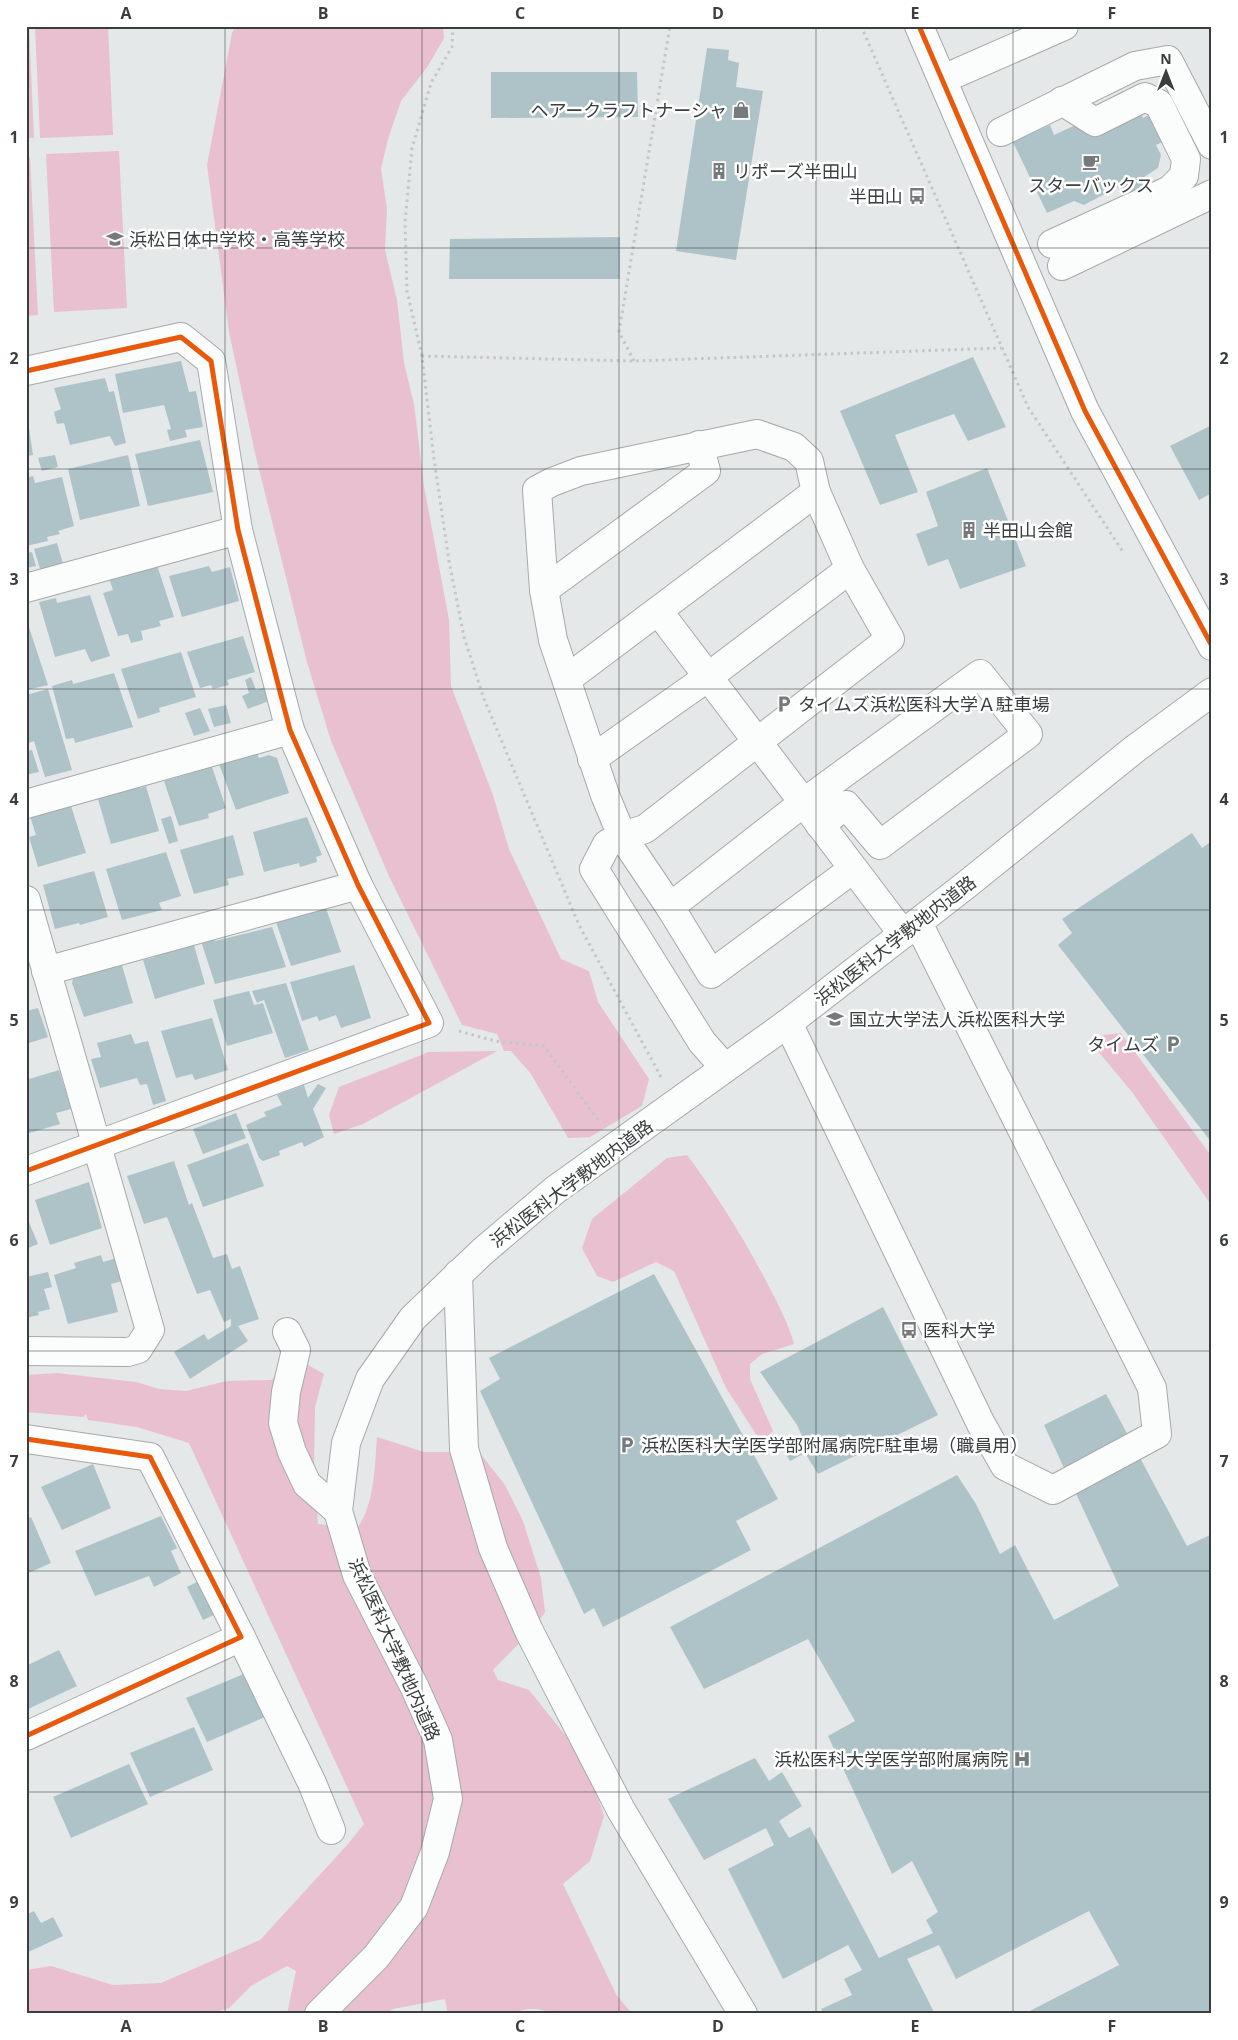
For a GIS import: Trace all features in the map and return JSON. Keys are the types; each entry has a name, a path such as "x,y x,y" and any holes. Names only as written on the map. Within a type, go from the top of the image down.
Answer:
{"street":[{"path":"919,26 944,79 1085,411 1212,646"},
{"path":"944,79 1064,26"},
{"path":"1001,132 1135,66 1168,60 1212,145"},
{"path":"1062,101 1095,122 1145,97 1159,104 1186,159 1184,176 1170,190 1057,255 1212,194"},
{"path":"26,371 181,337 211,361 238,530 290,730 358,885 429,1023 26,1171"},
{"path":"725,1068 702,1042 594,869 607,844 622,836 645,829 890,639 850,569 816,492 809,461 794,448 757,434 581,471 537,490 544,590 553,640 592,759 622,836 670,907 711,974 853,869"},
{"path":"544,590 706,471 699,445"},
{"path":"567,679 659,612 816,492"},
{"path":"26,588 238,530"},
{"path":"592,759 708,677 850,569"},
{"path":"659,612 853,869 910,928 1152,1388 1157,1434 1053,1490 1005,1466 981,1424 788,1023"},
{"path":"670,907 804,803 980,674 1028,734 880,845 846,805 820,825"},
{"name":"浜松医科大学敷地内道路","path":"319,2014 376,1957 414,1907 435,1852 448,1799 438,1740 415,1688 357,1575 338,1510 346,1443 370,1379 413,1318 458,1274 555,1190 788,1023 1136,748 1212,692"},
{"path":"26,804 290,730"},
{"path":"46,971 358,885"},
{"path":"26,900 98,1143 150,1330 138,1349 128,1352 26,1351"},
{"path":"458,1274 464,1449 493,1548 528,1631 621,1810 743,2014"},
{"path":"287,1332 296,1350 286,1392 283,1423 292,1452 307,1484 338,1510"},
{"path":"26,1439 150,1457 312,1783 331,1830"},
{"path":"26,1736 241,1637"}],"path":[{"path":"422,356 407,291 405,222 412,148 431,82 452,47 453,26"},
{"path":"634,361 619,332 670,26"},
{"path":"861,26 1028,407 1126,557"},
{"path":"429,1023 495,1041 544,1046 579,1096"}],"shaded area":[{"path":"26,26 29,26 34,138 26,138"},
{"path":"35,26 108,26 113,135 40,138"},
{"path":"236,26 443,26 444,38 428,66 401,101 388,139 381,169 387,209 385,250 397,300 404,363 414,404 424,486 449,620 451,686 493,795 509,849 561,959 589,971 598,1002 649,1079 642,1106 590,1137 568,1138 531,1074 511,1051 504,1051 497,1034 462,1025 388,874 331,741 307,662 255,453 229,332 207,165 232,33"},
{"path":"119,151 127,308 54,312 46,154"},
{"path":"30,157 38,315 26,316 26,158"},
{"path":"1121,1033 1212,1157 1212,1206 1132,1092 1097,1050 1103,1035"},
{"path":"497,1051 363,1124 334,1134 329,1115 339,1087 429,1052"},
{"path":"687,1155 719,1201 748,1248 782,1312 794,1344 762,1354 750,1364 750,1379 773,1431 761,1442 726,1388 674,1271 656,1262 613,1282 597,1276 582,1248 592,1219 667,1158"},
{"path":"301,1361 324,1374 315,1407 314,1471 318,1524 357,1528 363,1519 370,1498 377,1437 424,1452 479,1452 505,1485 523,1521 541,1578 545,1612 536,1626 493,1670 498,1680 529,1690 566,1736 590,1773 604,1816 590,1861 563,1884 617,1996 630,2011 663,2011 670,2014 550,2014 542,2010 532,2009 522,2010 514,2014 448,2014 445,1999 393,2009 386,2014 287,2014 296,1971 287,1966 251,1986 229,2008 208,2014 26,2014 26,1970 51,1966 113,1985 161,1983 260,1940 364,1824 189,1443 137,1427 88,1420 86,1414 83,1417 26,1412 26,1375 57,1373 136,1382 159,1389 186,1391 227,1381 271,1380"}],"building":[{"name":"リポーズ半田山","path":"707,48 729,50 728,60 739,63 736,87 763,91 736,260 676,251"},
{"path":"491,72 637,72 638,117 491,118"},
{"name":"スターバックス","path":"1134,98 1143,118 1175,102 1188,130 1156,145 1161,155 1158,168 1141,179 1147,193 1128,203 1120,186 1084,205 1074,201 1047,213 1013,142 1050,125 1054,135"},
{"path":"620,237 620,279 449,279 450,239"},
{"path":"973,357 1006,427 968,441 954,414 895,435 918,492 880,505 840,411"},
{"path":"181,361 189,392 196,391 203,427 185,430 187,437 170,441 167,430 171,429 164,405 123,413 115,374"},
{"path":"105,378 109,392 114,391 126,443 115,446 110,436 70,445 64,423 57,424 54,412 61,409 54,388"},
{"path":"28,421 33,455 26,456 26,422"},
{"path":"1212,425 1212,493 1199,500 1170,446"},
{"path":"200,440 213,492 148,506 135,454"},
{"path":"55,455 58,467 42,471 38,458"},
{"path":"128,455 140,506 80,520 68,469"},
{"name":"半田山会館","path":"987,468 1026,566 960,589 948,559 928,566 916,534 938,526 926,492"},
{"path":"33,476 35,483 62,477 74,526 58,531 60,534 47,537 48,541 26,546 26,478"},
{"path":"57,543 64,567 41,572 34,549"},
{"path":"32,552 36,566 26,568 26,553"},
{"path":"157,565 174,617 159,621 161,626 141,631 143,640 131,643 128,634 118,636 103,593 113,590 109,578"},
{"path":"209,566 212,572 230,567 239,601 182,617 169,576"},
{"path":"90,595 110,656 91,662 85,649 55,657 39,602 56,598 57,603"},
{"path":"26,618 48,685 26,690"},
{"path":"243,636 255,672 227,680 229,685 213,689 211,685 200,688 187,652"},
{"path":"181,652 196,697 159,708 160,712 138,719 121,669"},
{"path":"114,673 133,727 75,743 74,738 66,739 52,686 72,680 73,684"},
{"path":"251,677 256,690 266,687 271,700 248,709 242,696 249,693 245,680"},
{"path":"48,689 72,770 45,777 34,741 26,744 26,695"},
{"path":"226,705 231,723 214,727 208,709"},
{"path":"200,708 210,731 194,736 185,713"},
{"path":"32,750 39,772 26,775 26,751"},
{"path":"257,753 259,758 269,755 277,758 289,793 236,810 219,764"},
{"path":"212,767 226,808 208,814 209,818 179,826 164,781"},
{"path":"137,783 140,788 146,786 159,831 111,844 98,799 116,794 114,789"},
{"path":"71,806 86,853 38,867 29,837 36,835 30,816"},
{"path":"171,816 178,841 169,844 161,819"},
{"path":"307,817 322,855 316,857 317,862 300,867 299,863 264,872 253,832"},
{"name":"タイムズ","path":"1192,833 1202,848 1212,841 1212,1143 1058,945 1072,933 1062,919"},
{"path":"233,835 244,875 227,879 229,885 194,894 180,850"},
{"path":"166,852 181,896 159,903 162,910 122,920 106,869"},
{"path":"94,871 108,917 80,925 79,923 55,929 43,885"},
{"path":"325,905 341,952 291,966 275,919"},
{"path":"272,927 286,967 215,984 200,938 212,934 215,941"},
{"path":"177,944 181,949 194,945 205,984 155,999 143,960 155,957 153,951"},
{"path":"121,962 133,1003 84,1017 72,983 74,975"},
{"path":"354,965 371,1018 341,1028 336,1015 319,1021 317,1016 302,1021 290,982"},
{"path":"286,983 309,1050 285,1058 264,1000 257,1003 252,991"},
{"path":"249,991 254,1005 263,1003 273,1033 227,1046 213,1000"},
{"path":"38,1008 48,1037 26,1044 26,1011"},
{"path":"212,1018 228,1070 195,1080 192,1074 176,1078 161,1031"},
{"path":"131,1034 135,1044 148,1041 166,1101 153,1105 147,1084 140,1085 137,1078 100,1088 91,1059 101,1057 97,1043"},
{"path":"59,1070 71,1109 56,1113 60,1124 26,1134 26,1080"},
{"path":"318,1084 326,1088 313,1109 324,1137 304,1147 302,1142 279,1151 280,1155 263,1161 259,1158 246,1125 266,1116 264,1112 282,1105 277,1095 304,1085 308,1098"},
{"path":"236,1113 246,1138 203,1154 193,1129"},
{"path":"248,1143 264,1186 203,1207 187,1165"},
{"path":"174,1161 189,1205 192,1203 213,1258 227,1254 232,1269 240,1266 259,1319 238,1326 248,1341 190,1379 174,1352 204,1334 208,1340 231,1326 231,1319 224,1322 210,1290 197,1294 167,1217 144,1224 127,1176"},
{"path":"89,1182 102,1228 50,1245 35,1200"},
{"path":"26,1215 38,1244 26,1249"},
{"path":"101,1255 103,1262 120,1257 126,1280 111,1284 118,1312 68,1324 54,1275 76,1268 74,1263"},
{"path":"48,1272 52,1287 44,1289 50,1309 38,1312 39,1315 26,1318 26,1277"},
{"name":"浜松医科大学医学部附属病院F駐車場（職員用）","path":"654,1274 778,1499 736,1521 751,1550 603,1627 594,1608 584,1614 480,1391 500,1379 489,1358"},
{"path":"883,1307 938,1415 818,1474 805,1453 790,1461 782,1448 803,1438 797,1425 760,1372"},
{"path":"1106,1394 1187,1546 1212,1534 1212,2014 1024,2014 1119,1965 1089,1911 956,1979 939,1945 907,1959 935,2014 823,2014 821,2009 852,1995 844,1979 862,1970 848,1945 783,1979 728,1869 774,1845 766,1828 704,1860 668,1799 755,1758 769,1781 782,1772 802,1806 779,1821 789,1838 810,1827 879,1958 933,1933 926,1920 938,1912 912,1861 892,1874 828,1736 855,1721 808,1639 704,1689 670,1627 957,1475 976,1504 1000,1554 1015,1545 1054,1620 1119,1586 1044,1425"},
{"path":"93,1464 111,1508 62,1530 41,1487"},
{"path":"161,1516 177,1548 171,1551 181,1573 154,1587 149,1576 95,1596 75,1551"},
{"path":"31,1517 51,1563 26,1574 26,1519"},
{"path":"201,1580 218,1613 203,1620 187,1587"},
{"path":"59,1650 77,1686 26,1710 26,1666"},
{"path":"246,1673 265,1717 207,1742 186,1698"},
{"path":"194,1727 213,1770 150,1797 130,1753"},
{"path":"129,1764 148,1804 71,1838 53,1797"},
{"path":"34,1911 41,1923 53,1917 63,1936 26,1953 26,1915"}],"cycle path":[{"path":"919,26 1085,411 1212,646"},
{"path":"26,371 181,337 211,361 238,530 290,730 358,885 429,1023 26,1171"},
{"path":"26,1439 150,1457 241,1637 26,1736"}],"place":[{"name":"ヘアークラフトナーシャ","path":"741,110"},
{"name":"スターバックス","path":"1091,162"},
{"name":"リポーズ半田山","path":"719,171"},
{"name":"半田山","path":"917,196"},
{"name":"浜松日体中学校・高等学校","path":"115,239"},
{"name":"半田山会館","path":"969,530"},
{"name":"タイムズ浜松医科大学Ａ駐車場","path":"784,704"},
{"name":"国立大学法人浜松医科大学","path":"835,1019"},
{"name":"タイムズ","path":"1173,1044"},
{"name":"医科大学","path":"909,1330"},
{"name":"浜松医科大学医学部附属病院F駐車場（職員用）","path":"627,1445"},
{"name":"浜松医科大学医学部附属病院","path":"1022,1759"}]}
